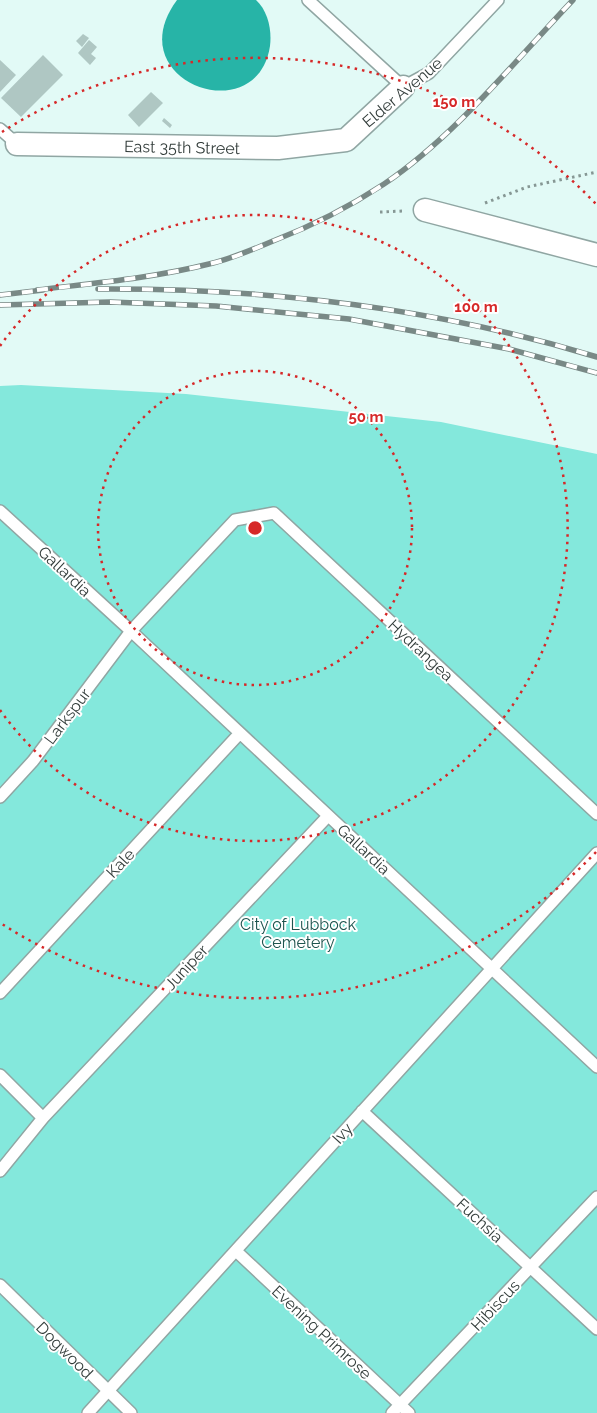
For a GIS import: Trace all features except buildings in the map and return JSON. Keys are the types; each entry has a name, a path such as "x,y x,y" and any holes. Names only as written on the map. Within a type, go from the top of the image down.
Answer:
{"street":[{"name":"Elder Avenue","path":"346,140 402,88"},
{"name":"East 35th Street","path":"17,144 278,148 346,140"},
{"path":"425,210 597,256"}],"lane":[{"path":"308,0 402,88"},
{"name":"Elder Avenue","path":"402,88 429,73 498,0"},
{"path":"0,129 17,144"},
{"name":"Gallardia","path":"0,511 597,1067"},
{"name":"Hydrangea","path":"131,631 234,520 274,513 597,814"},
{"name":"Larkspur","path":"0,797 33,761 131,631"},
{"name":"Kale","path":"0,993 240,733"},
{"name":"Juniper","path":"43,1118 328,816"},
{"name":"Ivy","path":"88,1413 597,853"},
{"path":"0,1075 43,1118 0,1171"},
{"name":"Fuchsia","path":"362,1111 597,1329"},
{"name":"Hibiscus","path":"396,1409 597,1197"},
{"name":"Evening Primrose","path":"236,1251 396,1409 409,1413"},
{"name":"Dogwood","path":"0,1285 131,1413"}],"path":[{"path":"478,206 527,187 597,172"},
{"path":"380,212 425,210"}],"green space":[{"name":"City of Lubbock Cemetery","path":"21,385 186,394 441,422 597,454 597,1413 0,1413 0,386"}],"shaded area":[{"path":"177,0 256,0 264,10 270,34 270,46 260,72 242,86 219,91 196,86 177,73 164,53 163,29"}],"railway":[{"path":"37,290 145,277 217,262 288,235 344,208 384,184 435,144 483,97 573,0"},
{"path":"98,289 224,292 350,304 475,326 597,357"},
{"path":"0,295 43,290"},
{"path":"0,305 110,302 216,306 349,319 509,349 597,373"}]}
